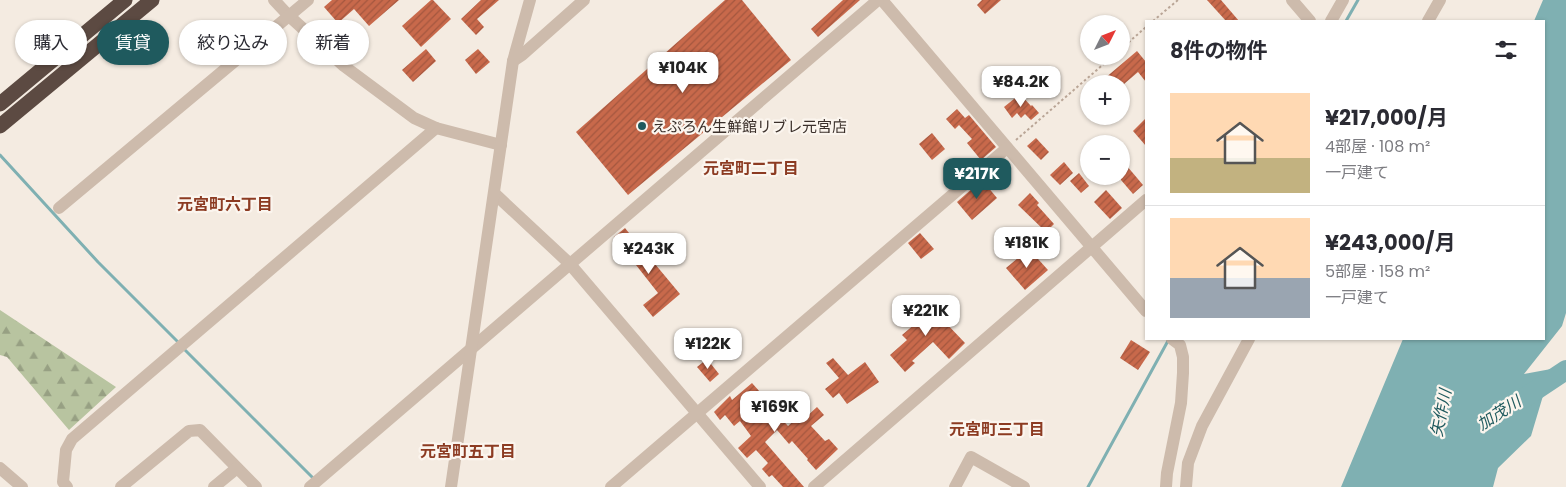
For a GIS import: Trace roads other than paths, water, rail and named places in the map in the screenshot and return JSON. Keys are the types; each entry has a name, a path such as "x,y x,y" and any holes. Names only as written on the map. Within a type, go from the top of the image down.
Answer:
{"highway":[{"path":"0,104 125,0"},
{"path":"0,126 152,0"}],"street":[{"path":"274,0 344,66 414,118 436,128 501,145"},
{"path":"59,208 308,0"},
{"path":"451,487 513,61 530,0"},
{"path":"513,61 584,0"},
{"path":"310,487 878,0"},
{"path":"882,0 1145,310"},
{"path":"1292,0 1309,20"},
{"path":"1332,20 1343,0"},
{"path":"1429,20 1440,0"},
{"path":"62,486 66,450 72,438 436,128"},
{"path":"611,487 1007,148"},
{"path":"495,194 569,263 760,487"},
{"path":"814,487 1145,201"},
{"path":"1166,487 1181,403 1184,357 1180,345 1174,340"},
{"path":"1186,487 1188,463 1202,426 1248,340"},
{"path":"120,487 189,431 194,429 200,430 256,487"},
{"path":"955,487 971,457 1024,487"},
{"path":"0,468 22,487"},
{"path":"214,487 237,468"}],"water":[{"name":"矢作川","path":"1543,0 1566,0 1566,313 1562,326 1524,374 1551,369 1531,436 1498,468 1493,487 1341,487 1403,340 1545,340 1545,20 1534,20"}],"waterway":[{"path":"1347,20 1358,0"},
{"path":"0,155 98,262 179,343"},
{"path":"1088,487 1168,340"},
{"path":"183,348 315,480"},
{"name":"加茂川","path":"1524,398 1566,370"}],"place":[{"name":"えぷろん生鮮館リブレ元宮店","path":"642,126"}],"district":[{"name":"元宮町二丁目","path":"751,168"},
{"name":"元宮町六丁目","path":"225,204"},
{"name":"元宮町三丁目","path":"997,429"},
{"name":"元宮町五丁目","path":"468,451"}]}
